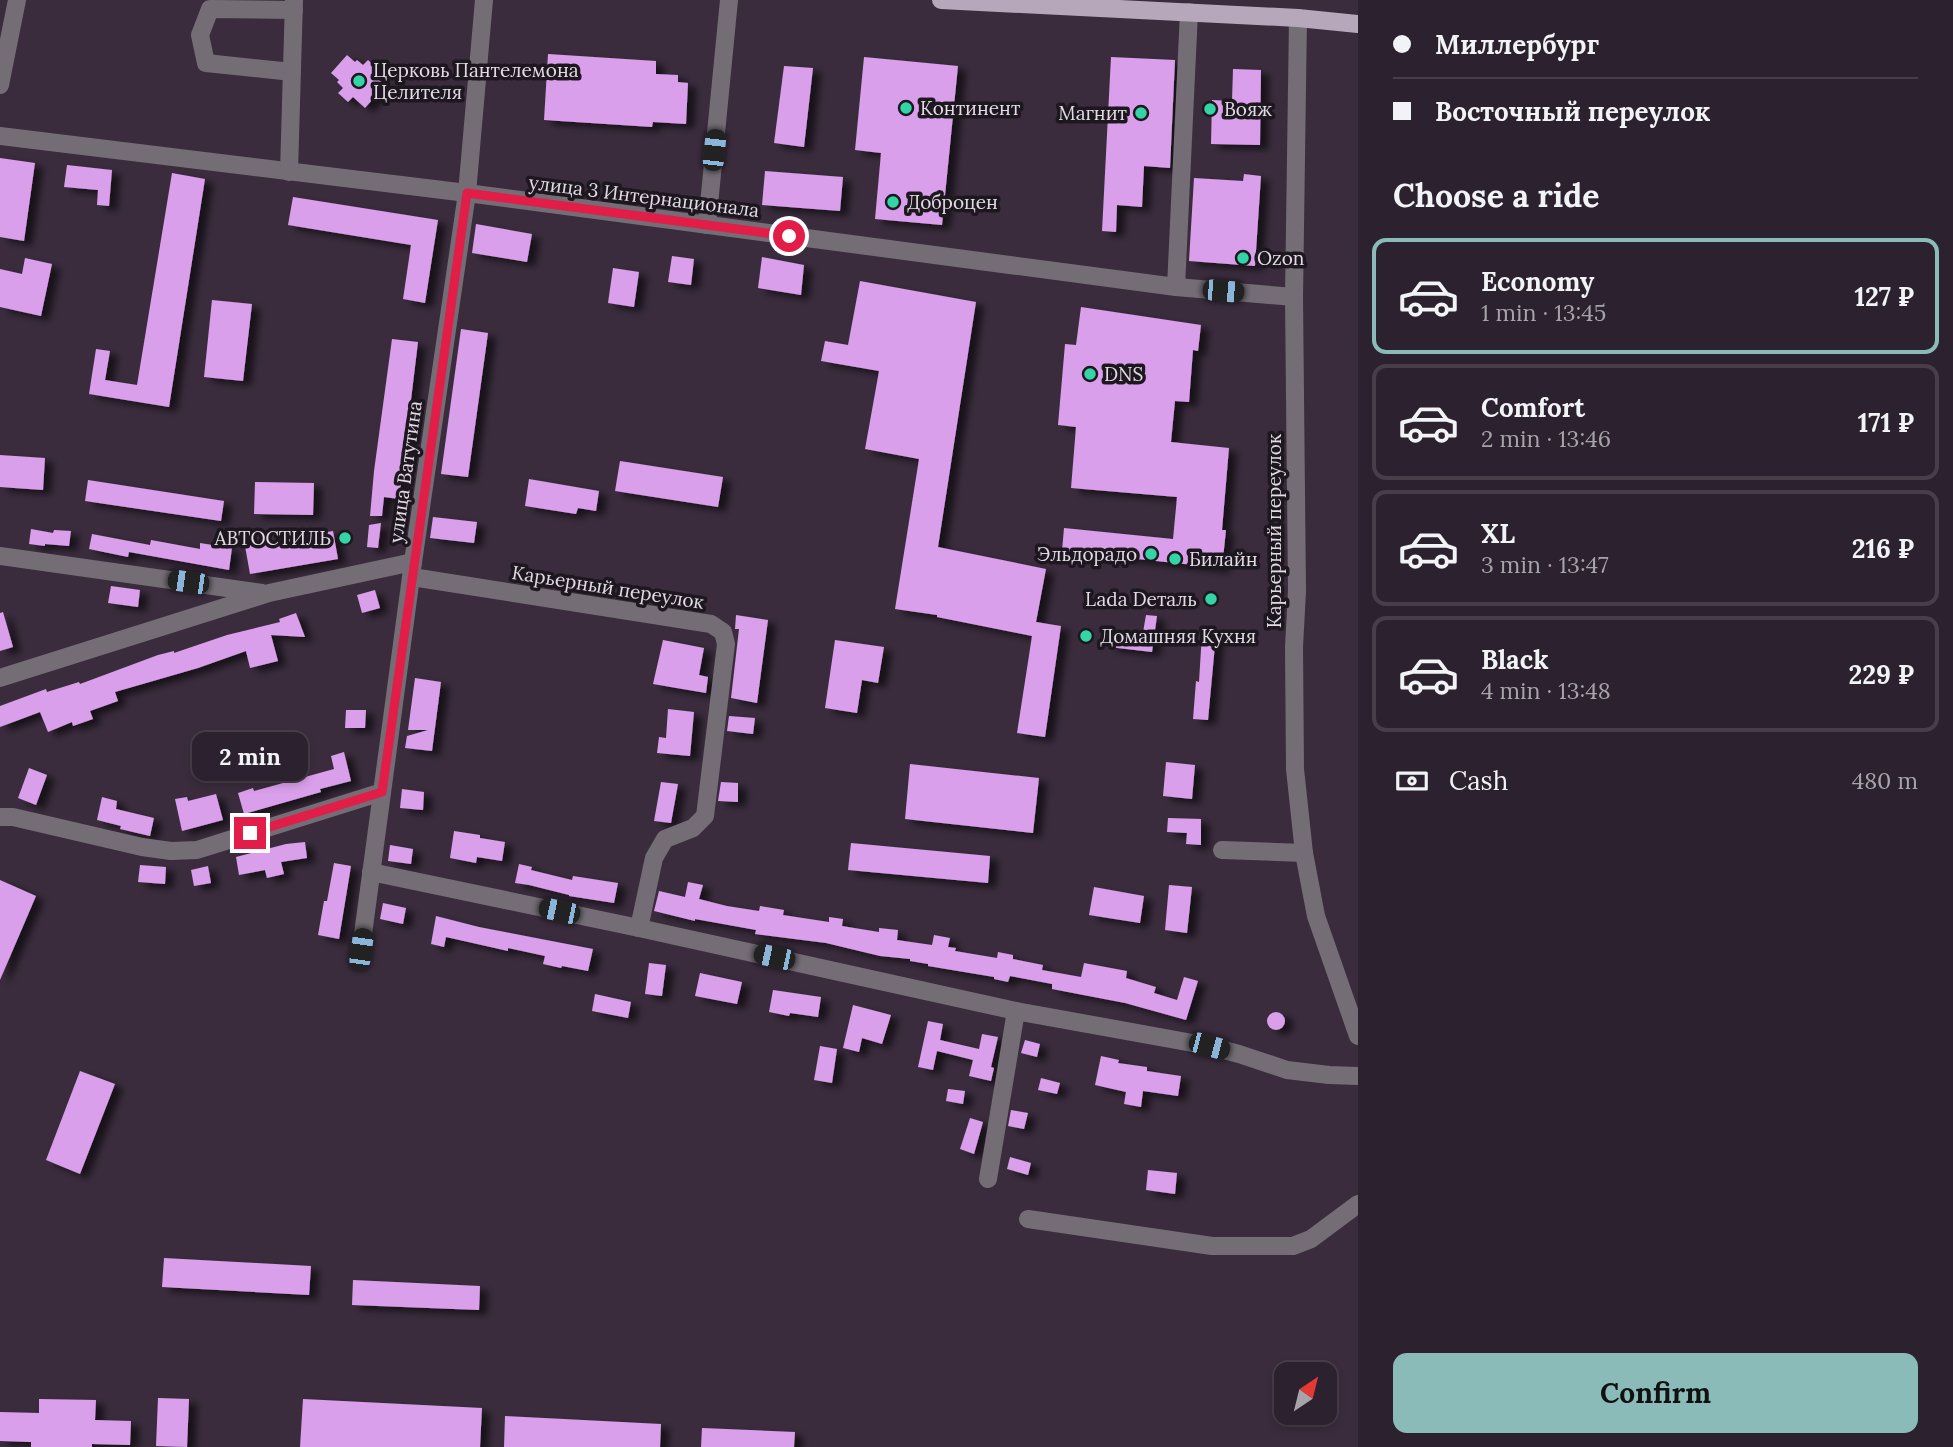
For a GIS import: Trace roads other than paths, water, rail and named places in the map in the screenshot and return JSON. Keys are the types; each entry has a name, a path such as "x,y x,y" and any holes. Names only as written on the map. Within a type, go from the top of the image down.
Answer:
{"main road":[{"path":"941,0 1298,18 1358,24"}],"street":[{"path":"0,85 5,39 17,0"},
{"name":"улица Ватутина","path":"361,949 467,193 484,0"},
{"path":"707,225 729,0"},
{"path":"289,172 292,72 294,5 210,9 200,35 206,63 292,72"},
{"path":"1176,287 1189,12"},
{"name":"Карьерный переулок","path":"1298,18 1294,297 1297,591 1294,647 1295,769 1304,853 1317,916 1358,1036"},
{"name":"улица 3 Интернационала","path":"0,136 467,193 1176,287 1294,297"},
{"path":"0,556 269,593"},
{"path":"0,678 269,593 413,569"},
{"name":"Карьерный переулок","path":"413,569 710,624 723,632 726,644 705,816 693,828 665,839 653,858 639,928"},
{"path":"0,817 13,817 142,847 171,851 197,850 382,792"},
{"path":"1222,850 1304,853"},
{"path":"371,872 1016,1011 1209,1046 1287,1070 1358,1076"},
{"path":"988,1179 1016,1011"},
{"path":"1028,1219 1212,1246 1293,1246 1311,1239 1358,1204"}],"place":[{"name":"Церковь Пантелемона Целителя","path":"359,81"},
{"name":"Континент","path":"906,108"},
{"name":"Вояж","path":"1210,109"},
{"name":"Магнит","path":"1141,113"},
{"name":"Доброцен","path":"893,202"},
{"name":"Ozon","path":"1243,258"},
{"name":"DNS","path":"1090,374"},
{"name":"АВТОСТИЛЬ","path":"345,538"},
{"name":"Эльдорадо","path":"1151,554"},
{"name":"Билайн","path":"1175,559"},
{"name":"Lada Dеталь","path":"1211,599"},
{"name":"Домашняя Кухня","path":"1086,636"}]}
